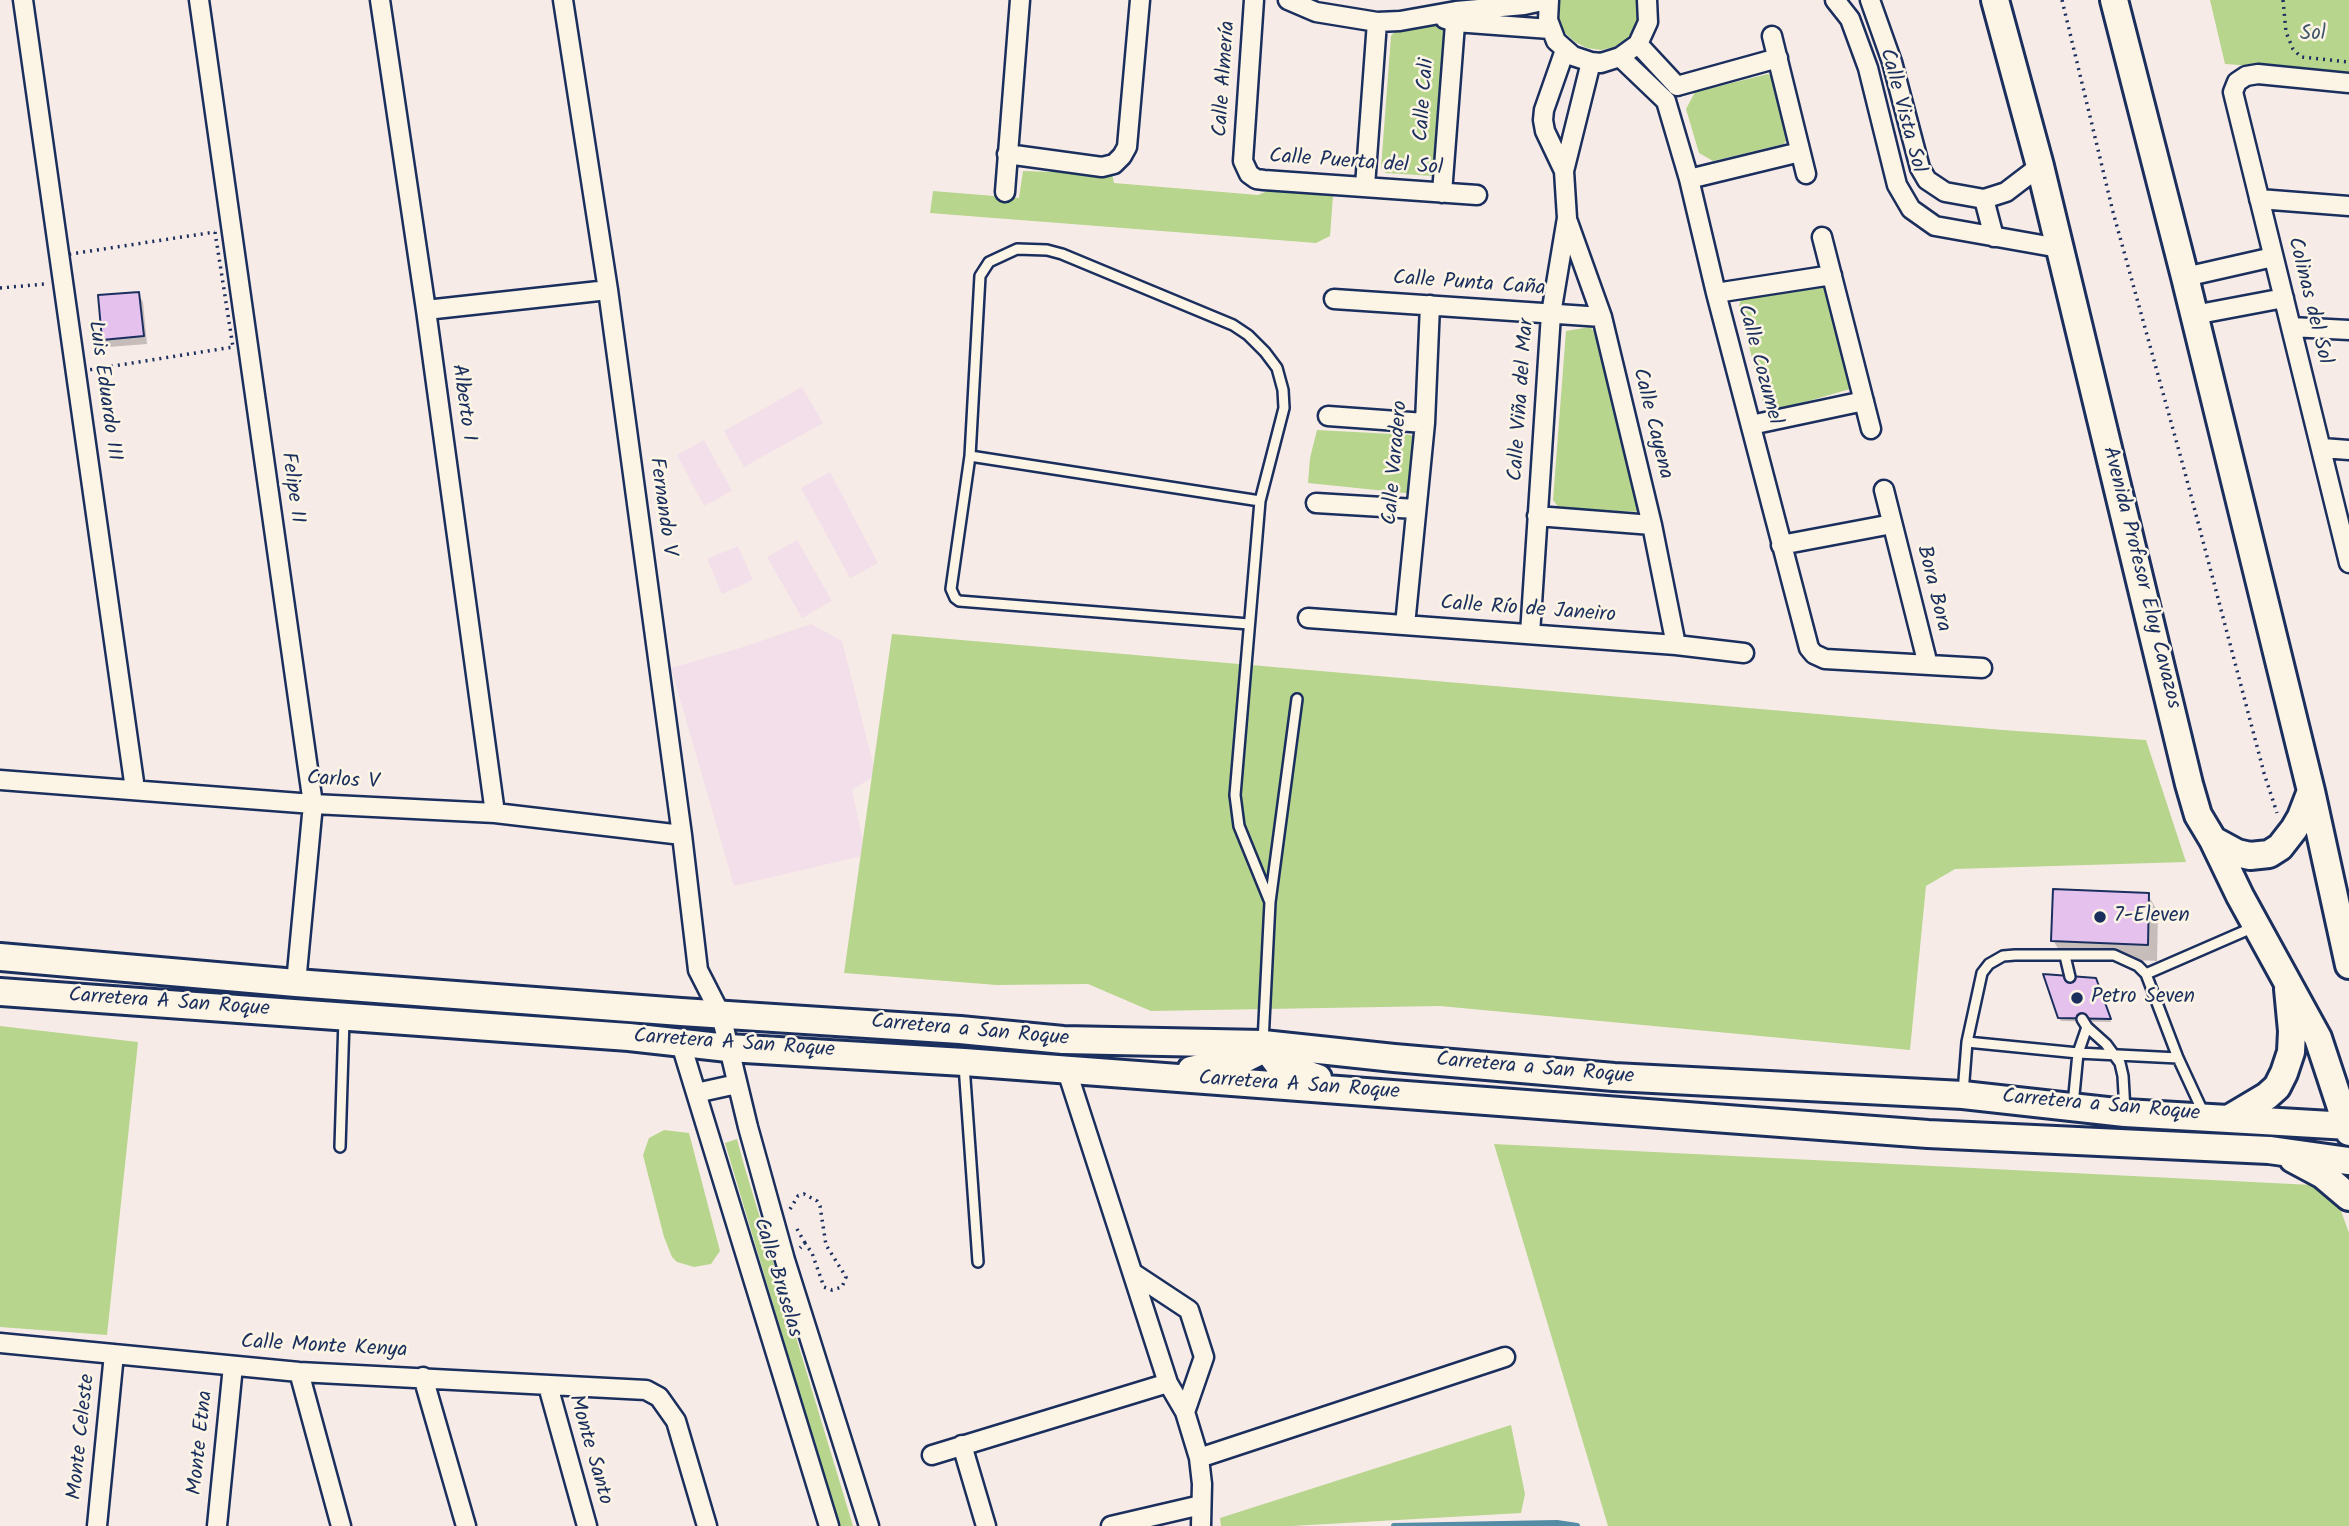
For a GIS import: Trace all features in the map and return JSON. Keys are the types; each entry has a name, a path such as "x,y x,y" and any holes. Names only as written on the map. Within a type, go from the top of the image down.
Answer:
{"main road":[{"name":"Avenida Profesor Eloy Cavazos","path":"1995,0 2040,166 2198,814 2318,1038 2348,1128"},
{"path":"2114,0 2345,927 2349,965"},
{"path":"2213,840 2237,853 2260,856 2269,854 2286,840 2301,817 2311,791"},
{"name":"Carretera A San Roque","path":"0,957 296,983 722,1015"},
{"path":"2217,1117 2267,1097 2277,1087 2284,1073 2291,1052 2292,1031 2286,977"},
{"name":"Carretera A San Roque","path":"0,992 629,1037 728,1048 1468,1098"},
{"name":"Carretera a San Roque","path":"722,1015 946,1029 1063,1040 1263,1044 1614,1077 1963,1095 2124,1112 2348,1128"},
{"path":"1179,1078 1195,1069 1246,1058 1256,1053 1263,1044 1278,1064 1322,1079 1341,1090"},
{"name":"Carretera a San Roque","path":"1468,1098 1928,1134 2269,1150 2349,1161"},
{"path":"2269,1150 2300,1162 2323,1175 2349,1197"}],"street":[{"name":"Luis Eduardo III","path":"23,0 135,789"},
{"name":"Felipe II","path":"199,0 313,804 296,983"},
{"name":"Alberto I","path":"380,0 426,310 495,813"},
{"name":"Fernando V","path":"564,0 608,290 698,970 722,1015 728,1048"},
{"path":"1005,192 1020,0"},
{"path":"1007,153 1102,167 1114,164 1122,156 1127,147 1140,0"},
{"name":"Calle Almería","path":"1243,161 1254,0"},
{"path":"1288,0 1316,12 1377,22 1435,15 1550,29"},
{"path":"1456,16 1548,0 1550,29 1565,50 1591,62 1601,63 1620,57 1637,44 1648,22 1647,0"},
{"name":"Calle Vista Sol","path":"1835,0 1850,19 1868,68 1897,185 1911,209 1935,226 2059,248"},
{"name":"Calle Vista Sol","path":"1870,0 1892,62 1920,168 1927,180 1945,192 1984,199"},
{"name":"Calle Cali","path":"1442,193 1456,16"},
{"path":"1365,186 1377,22"},
{"path":"1772,36 1806,174"},
{"name":"Calle Cozumel","path":"1637,44 1672,94 1716,293 1805,640"},
{"name":"Calle Viña del Mar","path":"1564,171 1545,131 1543,120 1565,50"},
{"name":"Calle Cozumel","path":"1620,57 1672,94"},
{"path":"1672,94 1778,58"},
{"name":"Calle Viña del Mar","path":"1530,634 1551,314 1567,218 1564,171 1591,62"},
{"path":"1868,68 1892,62"},
{"name":"Colinas del Sol","path":"2349,83 2258,74 2246,76 2236,82 2233,92 2349,563"},
{"path":"1689,179 1800,152"},
{"name":"Calle Puerta del Sol","path":"1243,161 1244,168 1256,180 1477,195"},
{"path":"1994,237 1984,199 2006,192 2040,166"},
{"path":"2259,199 2349,206"},
{"name":"Calle Cayena","path":"1567,218 1602,317 1652,525 1676,645"},
{"path":"1822,237 1871,429"},
{"path":"2185,277 2273,257"},
{"path":"1716,293 1832,275"},
{"path":"426,310 608,290"},
{"name":"Calle Punta Caña","path":"1334,299 1602,317"},
{"path":"2194,316 2284,299"},
{"name":"Calle Varadero","path":"1405,625 1425,423 1430,304"},
{"path":"2291,327 2349,330"},
{"path":"1751,425 1864,401"},
{"path":"1328,416 1425,423"},
{"path":"2322,448 2349,450"},
{"name":"Bora Bora","path":"1884,490 1928,665"},
{"path":"1316,503 1416,509"},
{"path":"1537,516 1652,525"},
{"name":"Bora Bora","path":"1781,545 1892,524"},
{"name":"Calle Río de Janeiro","path":"1308,618 1676,645 1744,653"},
{"name":"Bora Bora","path":"1805,640 1814,654 1825,659 1982,668"},
{"name":"Carlos V","path":"0,780 313,804 495,813 682,835"},
{"name":"Calle Bruselas","path":"681,1044 829,1526"},
{"name":"Calle Bruselas","path":"728,1048 785,1260 869,1526"},
{"path":"1068,1071 1168,1383 1185,1412 1199,1458 1201,1526"},
{"path":"696,1093 737,1084"},
{"path":"1133,1273 1189,1310 1204,1357 1185,1412"},
{"name":"Calle Monte Kenya","path":"1,1348 114,1354 299,1372 646,1390 659,1397 676,1420 707,1526"},
{"name":"Monte Celeste","path":"97,1526 114,1354"},
{"path":"1199,1458 1505,1357"},
{"name":"Monte Etna","path":"217,1526 233,1366"},
{"path":"299,1372 341,1526"},
{"path":"423,1377 466,1526"},
{"path":"932,1455 1168,1383"},
{"name":"Monte Santo","path":"548,1386 587,1526"},
{"path":"962,1445 986,1526"},
{"path":"1111,1526 1201,1505"}],"lane":[{"path":"1249,624 959,601 951,589 970,456 980,276 989,261 1017,249 1047,250 1073,258 1233,325 1265,352 1277,368 1283,390 1284,408 1259,501 1249,624 1235,795 1235,813 1270,902"},
{"path":"970,456 1259,501"},
{"path":"1263,1044 1270,902 1297,699"},
{"path":"2146,974 2257,925"},
{"path":"1963,1095 1967,1042 1982,973 1989,964 2003,956 2114,955 2127,960 2146,974 2178,1058 2217,1117"},
{"path":"2065,956 2070,977"},
{"path":"340,1147 344,1018"},
{"path":"2072,1106 2084,1023 2114,1054 2123,1076 2124,1112"},
{"path":"1967,1042 2078,1053 2178,1058"},
{"path":"964,1062 978,1262"}],"path":[{"path":"2062,0 2113,212 2264,773 2286,840"},
{"path":"2283,0 2286,32 2293,49 2301,57 2349,62"},
{"path":"215,232 233,347 82,371 64,255 215,232"},
{"path":"0,288 64,282"},
{"path":"790,1216 790,1207 798,1196 804,1194 817,1201 826,1244 846,1278 842,1287 832,1290 821,1284 818,1266 793,1223"},
{"path":"785,1260 805,1243"}],"shaded area":[{"path":"802,387 823,423 744,467 724,431"},
{"path":"704,440 732,491 704,506 677,455"},
{"path":"830,472 878,563 850,578 801,488"},
{"path":"797,540 832,601 802,618 767,557"},
{"path":"738,546 753,580 722,594 707,559"},
{"path":"811,624 842,641 876,775 852,790 866,855 734,886 671,668"}],"green space":[{"path":"1560,0 1637,0 1638,19 1625,41 1601,50 1587,48 1565,33 1559,20"},
{"name":"Sol","path":"2210,0 2349,0 2349,73 2225,64"},
{"path":"1444,24 1449,30 1438,170 1433,176 1386,173 1381,168 1391,36 1397,29"},
{"path":"1768,74 1774,77 1789,136 1784,144 1713,161 1699,153 1686,109 1695,92"},
{"path":"1023,171 1112,174 1114,183 1258,195 1270,190 1333,196 1330,236 1316,243 930,213 933,191 1019,198"},
{"path":"1822,280 1830,286 1854,382 1850,389 1774,411 1764,406 1739,306 1741,299"},
{"path":"1590,327 1599,337 1641,512 1559,508 1553,500 1566,331"},
{"path":"1317,430 1411,435 1419,442 1415,494 1308,483 1310,458"},
{"path":"892,634 2146,740 2186,862 1955,869 1926,886 1910,1050 1440,1006 1151,1011 1088,984 997,985 844,973"},
{"path":"0,1026 138,1042 107,1335 0,1327"},
{"path":"664,1130 689,1133 720,1251 711,1264 694,1267 677,1262 672,1257 664,1237 643,1155 649,1138"},
{"path":"737,1139 853,1526 839,1526 725,1143"},
{"path":"1494,1144 2332,1186 2349,1233 2349,1526 1608,1526"},
{"path":"1511,1425 1525,1494 1521,1513 1292,1526 1221,1526 1220,1518"}],"building":[{"path":"139,292 144,336 102,340 98,295"},
{"name":"7-Eleven","path":"2053,889 2149,893 2148,945 2051,941"},
{"name":"Petro Seven","path":"2043,974 2096,978 2111,1019 2058,1018"}],"waterway":[{"path":"1394,1526 1557,1523 1577,1526"}],"place":[{"name":"7-Eleven","path":"2100,917"},
{"name":"Petro Seven","path":"2077,998"}]}
